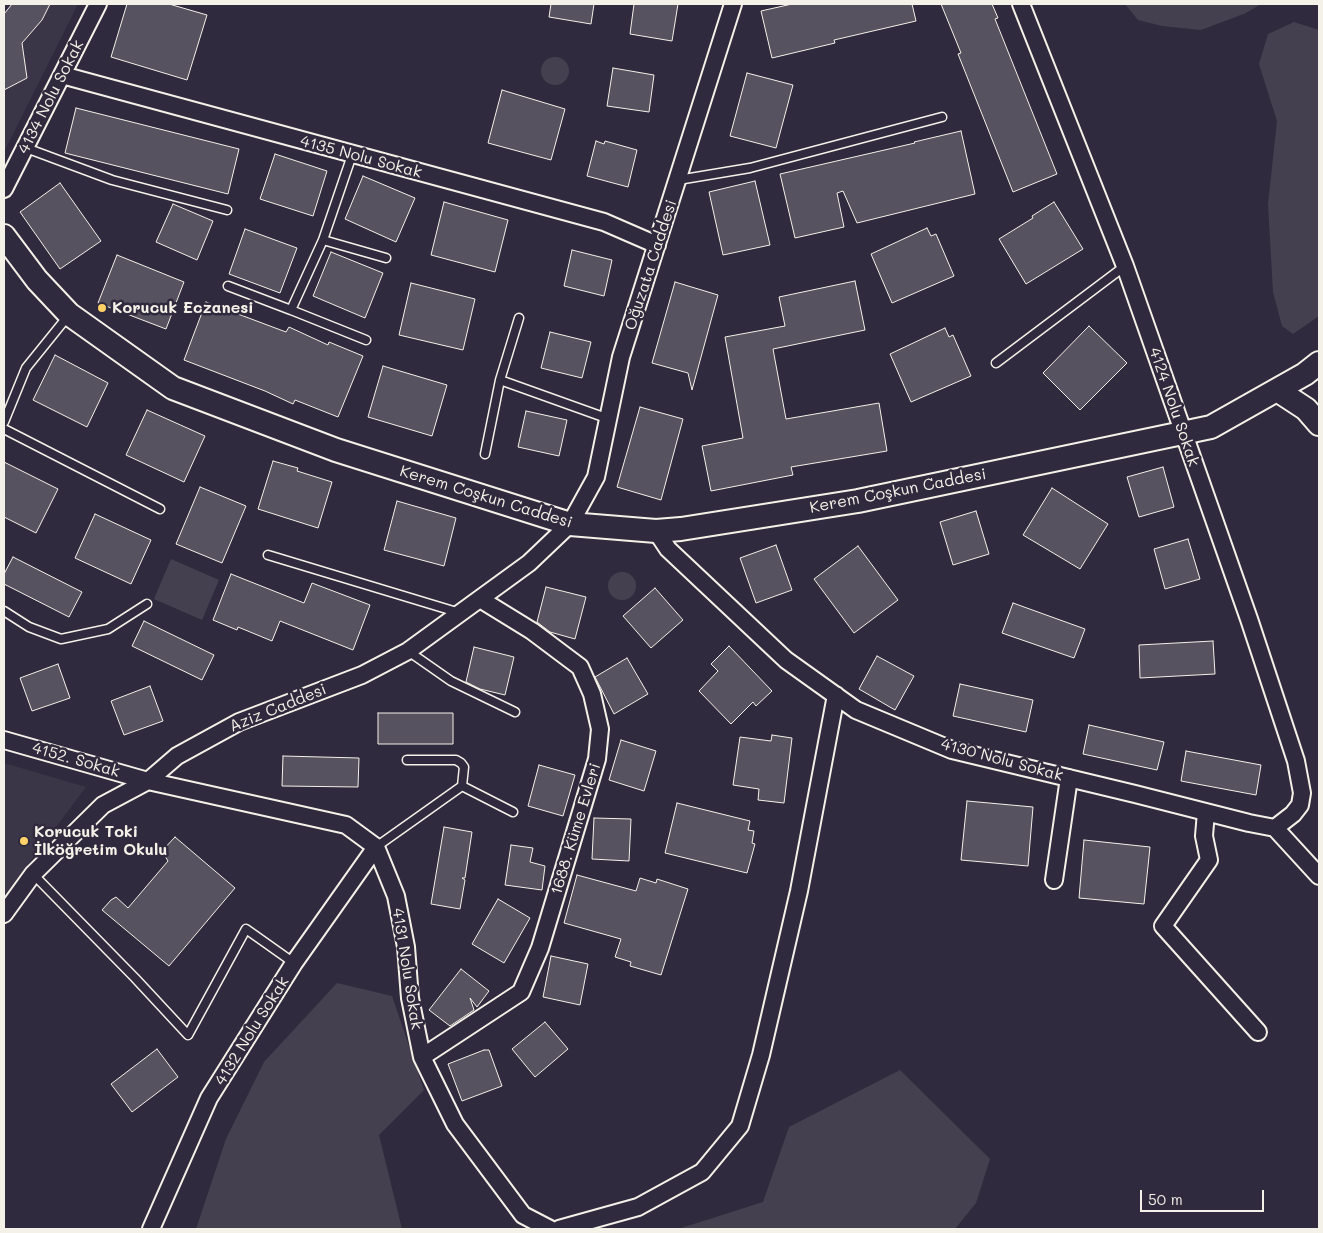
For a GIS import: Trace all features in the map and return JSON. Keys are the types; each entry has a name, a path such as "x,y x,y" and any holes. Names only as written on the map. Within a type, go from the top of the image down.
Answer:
{"street":[{"name":"4134 Nolu Sokak","path":"4,189 98,4"},
{"name":"Oğuzata Caddesi","path":"570,524 596,477 621,358 733,4"},
{"name":"4124 Nolu Sokak","path":"1021,4 1125,266 1262,656 1296,761 1302,793 1300,804 1293,814 1275,828"},
{"name":"4135 Nolu Sokak","path":"62,75 604,222 657,245"},
{"name":"Kerem Coşkun Caddesi","path":"4,236 37,280 69,314 173,388 336,450 570,524 656,531 681,529 858,501 1184,433 1211,427 1305,374 1319,363"},
{"path":"1277,390 1306,408 1319,424"},
{"name":"Aziz Caddesi","path":"4,914 33,874 103,805 148,781 177,756 239,722 362,675 408,651 529,563 570,524"},
{"name":"4130 Nolu Sokak","path":"656,531 668,549 786,660 856,710 952,750 1275,828"},
{"name":"1688. Küme Evleri","path":"422,1057 521,992 540,948 597,758 600,729 592,694 580,667 532,631 480,599"},
{"path":"559,1229 638,1206 702,1172 740,1126 761,1055 799,890 836,695"},
{"name":"4152. Sokak","path":"4,740 148,781"},
{"path":"1054,880 1069,778"},
{"path":"148,781 346,825 376,847"},
{"path":"1206,812 1204,836 1209,860 1163,926 1258,1032"},
{"path":"1275,828 1319,876"},
{"name":"4131 Nolu Sokak","path":"376,847 396,896 406,946 410,998 422,1057 455,1124 523,1215 550,1229"},
{"name":"4132 Nolu Sokak","path":"151,1229 210,1098 294,963 376,847"}],"lane":[{"path":"678,180 750,168 942,117"},
{"path":"26,148 112,180 227,210"},
{"path":"291,310 323,240 352,155"},
{"path":"323,240 386,258"},
{"path":"996,363 1125,266"},
{"path":"228,286 366,340"},
{"path":"4,422 26,368 69,314"},
{"path":"485,454 500,380 519,318"},
{"path":"500,380 608,419"},
{"path":"4,429 160,509"},
{"path":"268,555 462,613"},
{"path":"4,612 29,627 61,639 108,629 147,604"},
{"path":"408,651 451,681 515,712"},
{"path":"376,847 462,786 464,767 462,763 456,760 407,760"},
{"path":"462,786 513,812"},
{"path":"33,874 188,1035 246,929 294,963"}],"shaded area":[{"path":"12,4 78,4 4,152 4,14"},
{"path":"1125,4 1261,4 1246,13 1201,30 1162,26 1138,20"},
{"path":"1294,22 1319,30 1319,316 1293,334 1282,326 1273,292 1268,204 1277,121 1259,64 1268,34"},
{"path":"555,57 565,61 569,71 565,81 555,85 545,81 541,71 545,61"},
{"path":"171,559 219,580 202,620 154,599"},
{"path":"622,572 632,576 636,586 632,596 622,600 612,596 608,586 612,576"},
{"name":"Korucuk Toki İlköğretim Okulu","path":"4,763 86,787 4,896"},
{"path":"337,983 392,996 424,1090 379,1135 402,1229 196,1229 226,1139 264,1062"},
{"path":"900,1070 990,1159 976,1203 955,1229 678,1229 763,1202 789,1127"}],"building":[{"path":"12,4 50,4 42,20 22,43 27,78 4,90 4,14"},
{"path":"127,4 169,4 207,15 187,80 111,57"},
{"path":"551,4 594,4 591,24 549,17"},
{"path":"634,4 678,4 672,41 630,34"},
{"path":"792,4 912,4 916,21 834,40 835,43 772,58 761,11"},
{"path":"941,4 992,4 998,18 995,19 1057,174 1013,192 958,54 961,53"},
{"path":"613,68 654,75 649,112 607,106"},
{"path":"747,73 793,85 776,148 730,136"},
{"path":"502,90 565,109 551,160 488,143"},
{"path":"76,108 239,149 228,194 65,153"},
{"path":"961,131 975,194 857,223 843,191 837,193 844,227 795,238 780,174"},
{"path":"596,141 604,144 605,141 637,150 628,187 587,176"},
{"path":"275,154 327,171 313,216 260,199"},
{"path":"363,176 415,198 396,242 345,219"},
{"path":"755,181 770,245 723,255 709,192"},
{"path":"60,183 101,241 60,269 20,212"},
{"path":"444,202 508,220 495,272 431,255"},
{"path":"1054,202 1083,249 1026,284 999,239 1033,218 1032,216"},
{"path":"173,204 213,221 197,260 156,242"},
{"path":"927,228 931,236 936,234 954,276 892,303 871,254"},
{"path":"245,229 297,248 280,293 229,274"},
{"path":"572,250 612,260 604,296 564,286"},
{"path":"331,252 383,273 365,318 313,296"},
{"path":"117,255 184,282 166,329 98,303"},
{"path":"855,281 865,330 773,349 786,419 879,403 887,451 791,467 793,475 711,491 702,446 743,438 725,337 785,326 779,297"},
{"path":"675,282 718,295 692,390 688,373 652,363"},
{"path":"411,283 475,299 463,350 399,335"},
{"path":"206,302 286,332 289,327 328,345 329,342 363,356 338,417 295,400 293,404 265,391 184,360"},
{"path":"1089,326 1127,363 1080,410 1043,373"},
{"path":"945,328 949,337 953,335 971,376 911,402 890,354"},
{"path":"550,332 591,342 582,378 541,368"},
{"path":"55,355 108,383 87,427 33,400"},
{"path":"383,366 447,385 432,436 368,417"},
{"path":"640,407 683,419 661,500 617,487"},
{"path":"147,410 205,436 184,482 126,455"},
{"path":"526,411 567,420 559,456 518,447"},
{"path":"273,461 298,468 297,471 332,482 318,528 258,509"},
{"path":"4,462 58,489 36,533 4,517"},
{"path":"1163,467 1174,507 1139,517 1127,477"},
{"path":"200,487 246,506 222,563 176,544"},
{"path":"1052,488 1108,524 1080,569 1023,535"},
{"path":"397,501 456,518 444,566 384,550"},
{"path":"976,511 989,554 953,565 940,522"},
{"path":"95,514 151,540 131,584 75,558"},
{"path":"1188,539 1200,579 1165,589 1154,549"},
{"path":"776,545 792,590 756,603 740,558"},
{"path":"858,546 898,600 854,633 814,579"},
{"path":"13,557 82,592 69,617 4,584 4,574"},
{"path":"231,574 304,603 312,583 370,605 353,650 280,621 272,641 238,627 237,630 213,620"},
{"path":"546,587 586,597 575,639 550,632 537,622"},
{"path":"655,588 683,620 651,648 623,616"},
{"path":"1013,603 1085,629 1074,658 1002,633"},
{"path":"144,621 214,655 202,680 132,646"},
{"path":"1213,641 1215,674 1140,678 1139,645"},
{"path":"729,646 772,691 756,706 753,702 731,724 699,691 718,671 711,664"},
{"path":"474,647 514,657 505,695 480,689 466,682"},
{"path":"877,656 914,676 895,710 859,689"},
{"path":"627,658 648,694 614,714 595,677"},
{"path":"58,664 70,698 32,711 20,678"},
{"path":"960,684 1033,700 1026,732 953,716"},
{"path":"150,686 163,721 124,735 111,701"},
{"path":"378,713 453,713 453,744 378,744"},
{"path":"1089,725 1164,742 1157,770 1083,754"},
{"path":"772,735 792,738 784,803 758,800 759,789 733,785 740,737 771,741"},
{"path":"621,740 656,751 644,791 609,780"},
{"path":"1186,751 1261,765 1256,795 1181,781"},
{"path":"283,756 359,758 358,787 282,786"},
{"path":"539,765 575,775 563,816 528,806"},
{"path":"967,801 1033,807 1028,866 961,860"},
{"path":"677,803 750,821 748,830 754,831 752,843 755,844 747,873 665,853"},
{"path":"594,818 631,819 629,861 592,859"},
{"path":"444,827 472,832 465,878 462,878 465,880 460,909 431,904"},
{"path":"175,837 235,888 169,966 102,910 116,897 128,908 168,861 162,851"},
{"path":"1084,840 1150,847 1144,904 1079,898"},
{"path":"511,845 533,848 530,862 545,866 542,890 505,885"},
{"path":"577,875 636,891 640,878 656,883 657,879 688,889 661,975 630,966 631,962 615,957 621,939 564,923"},
{"path":"498,899 530,918 504,963 472,944"},
{"path":"551,956 588,964 580,1005 543,997"},
{"path":"461,969 489,991 477,1007 470,998 474,1010 450,1026 429,1010"},
{"path":"545,1022 568,1049 535,1077 512,1049"},
{"path":"157,1049 178,1077 132,1112 111,1084"},
{"path":"484,1050 489,1050 502,1086 462,1101 448,1064"}],"place":[{"name":"Korucuk Eczanesi","path":"102,308"},
{"name":"Korucuk Toki İlköğretim Okulu","path":"24,841"}]}
